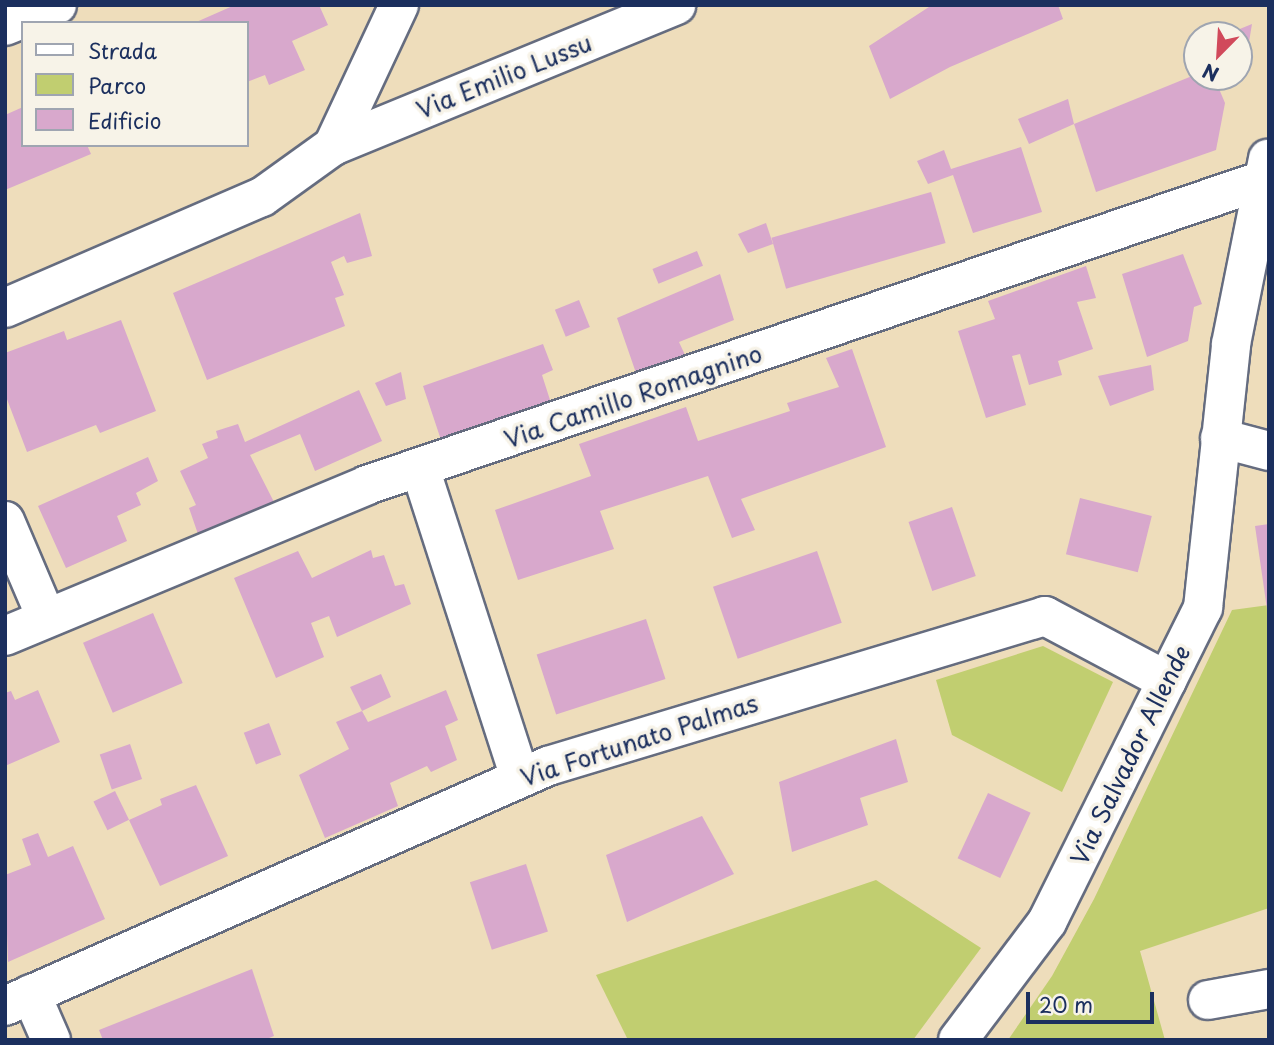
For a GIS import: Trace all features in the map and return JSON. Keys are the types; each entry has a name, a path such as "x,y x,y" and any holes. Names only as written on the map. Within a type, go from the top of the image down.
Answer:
{"street":[{"name":"Via Emilio Lussu","path":"333,146 399,5"},
{"name":"Via Emilio Lussu","path":"5,308 262,197 333,146 676,5"},
{"path":"5,26 46,7"},
{"name":"Via Salvador Allende","path":"958,1040 1047,922 1203,608 1231,344 1267,170"},
{"name":"Via Camillo Romagnino","path":"5,636 367,485 1267,170"},
{"path":"1220,438 1269,451"},
{"path":"420,468 520,777"},
{"path":"5,521 46,617"},
{"name":"Via Fortunato Palmas","path":"18,1000 520,777 1045,616 1167,681"},
{"path":"1208,1000 1269,989"},
{"path":"18,1000 51,1040"}],"green space":[{"path":"1269,605 1269,908 1140,951 1165,1040 1008,1040 1052,976 1094,899 1232,610"},
{"path":"1043,646 1113,682 1062,792 952,735 936,680"},
{"path":"876,880 981,948 913,1040 628,1040 596,975"}],"building":[{"path":"235,5 319,5 328,25 292,41 305,70 269,85 265,75 248,82 248,21 199,21"},
{"path":"932,5 1058,5 1063,19 950,67 890,99 869,46"},
{"path":"1183,80 1183,91 1220,91 1225,103 1216,150 1096,192 1074,124"},
{"path":"1068,99 1074,124 1029,144 1018,119"},
{"path":"21,108 21,147 88,147 91,154 5,190 5,115"},
{"path":"1021,147 1042,212 973,233 953,175 928,184 917,161 944,150 951,169"},
{"path":"931,192 946,243 786,289 771,238"},
{"path":"360,213 372,256 347,263 344,256 331,262 344,295 335,298 345,326 207,380 173,293"},
{"path":"766,223 773,244 748,253 738,234"},
{"path":"697,251 703,266 658,284 652,269"},
{"path":"1183,254 1202,304 1194,307 1188,341 1147,357 1122,274"},
{"path":"1086,266 1096,298 1077,302 1093,349 1058,361 1062,375 1029,385 1020,354 1012,356 1026,405 986,418 958,331 995,319 988,301"},
{"path":"720,274 734,320 679,342 685,355 636,373 617,318"},
{"path":"579,300 590,327 566,337 555,310"},
{"path":"121,320 156,411 100,433 96,425 27,452 5,394 5,353 64,331 67,340"},
{"path":"543,344 553,370 542,375 551,403 441,440 423,386"},
{"path":"852,349 886,447 741,499 755,530 732,538 708,476 600,511 614,549 518,580 495,510 591,476 579,444 686,407 698,441 790,411 787,403 839,387 826,358"},
{"path":"1151,365 1154,390 1110,406 1098,376"},
{"path":"401,372 406,399 386,406 375,383"},
{"path":"359,390 382,441 315,471 300,434 250,455 275,504 199,537 189,508 196,505 180,471 208,458 202,444 218,438 216,431 238,424 245,442"},
{"path":"148,457 158,481 136,493 141,505 117,516 127,541 66,568 38,506"},
{"path":"1080,498 1152,516 1138,572 1066,554"},
{"path":"952,507 976,576 932,591 909,522"},
{"path":"1269,524 1269,609 1267,609 1255,526"},
{"path":"371,550 373,558 384,555 395,586 404,584 411,604 337,637 329,616 311,623 324,657 276,678 234,578 298,551 312,578"},
{"path":"817,551 842,623 738,659 713,587"},
{"path":"153,613 183,683 113,713 83,643"},
{"path":"646,619 665,679 556,714 537,655"},
{"path":"381,674 391,697 362,711 350,687"},
{"path":"38,690 60,742 5,766 5,693 11,691 15,700"},
{"path":"446,690 458,720 445,726 457,760 431,772 427,766 390,783 398,806 325,838 299,775 349,749 336,722 362,711 368,722"},
{"path":"269,723 281,755 256,764 244,733"},
{"path":"896,739 908,782 860,798 868,825 792,852 779,782"},
{"path":"130,744 142,779 112,789 100,754"},
{"path":"196,785 228,856 160,886 129,820 162,805 160,799"},
{"path":"115,791 129,820 107,830 93,802"},
{"path":"988,793 1031,813 1000,878 958,858"},
{"path":"702,816 734,874 627,922 606,855"},
{"path":"38,833 48,857 73,846 105,919 8,962 5,875 31,865 22,839"},
{"path":"526,864 548,932 492,950 470,882"},
{"path":"252,969 274,1036 264,1040 103,1040 99,1030"}]}
